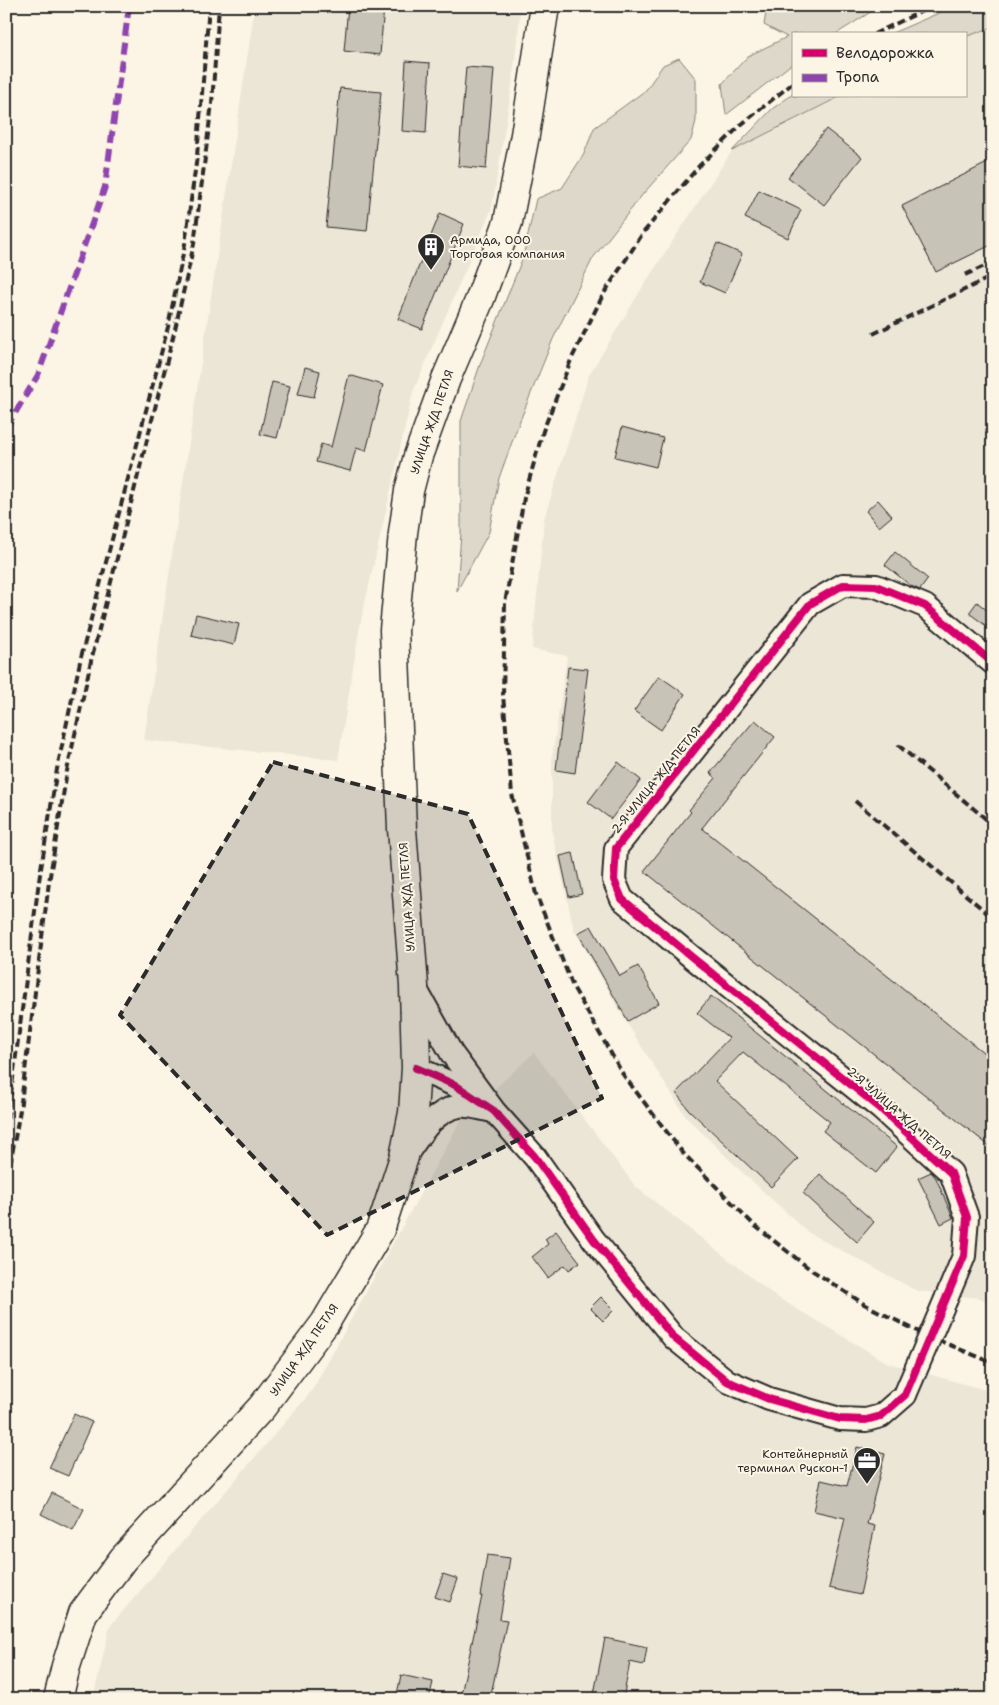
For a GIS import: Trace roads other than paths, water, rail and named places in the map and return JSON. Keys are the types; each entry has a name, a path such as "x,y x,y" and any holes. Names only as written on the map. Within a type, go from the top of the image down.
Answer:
{"main road":[{"name":"УЛИЦА Ж/Д ПЕТЛЯ","path":"58,1699 66,1666 83,1613 123,1559 262,1407 325,1324 380,1230 404,1158 413,1113 416,1068 414,986 402,829 394,630 408,491 418,456 446,379 480,299 508,222 525,135 545,6"}],"street":[{"name":"2-Я УЛИЦА Ж/Д ПЕТЛЯ","path":"416,1068 455,1085 494,1111 535,1157 594,1240 674,1338 727,1380 768,1400 840,1419 866,1420 881,1416 905,1395 964,1256 966,1217 951,1173 880,1108 693,958 622,898 614,880 616,848 810,604 843,585 876,586 925,606 993,663"},
{"path":"414,986 452,1054 494,1111"},
{"path":"404,1158 428,1124 442,1112 460,1106 494,1111"}],"railway":[{"path":"6,1131 39,881 57,769 81,657 168,327 185,244 197,156 209,6"},
{"path":"6,1188 20,1110 49,882 67,771 91,661 175,329 194,244 212,103 219,6"},
{"path":"878,32 933,6"},
{"path":"792,84 742,124 699,166 643,233 603,295 571,360 543,431 524,498 505,603 503,695 512,794 536,894 573,987 624,1076 683,1153 755,1226 810,1269 864,1304 921,1333 993,1363"},
{"path":"965,275 993,262"},
{"path":"873,334 993,276"},
{"path":"898,745 993,825"},
{"path":"855,801 993,918"}],"place":[{"name":"Армида, ООО Торговая компания","path":"431,271"},
{"name":"Контейнерный терминал Рускон-1","path":"867,1485"}]}
